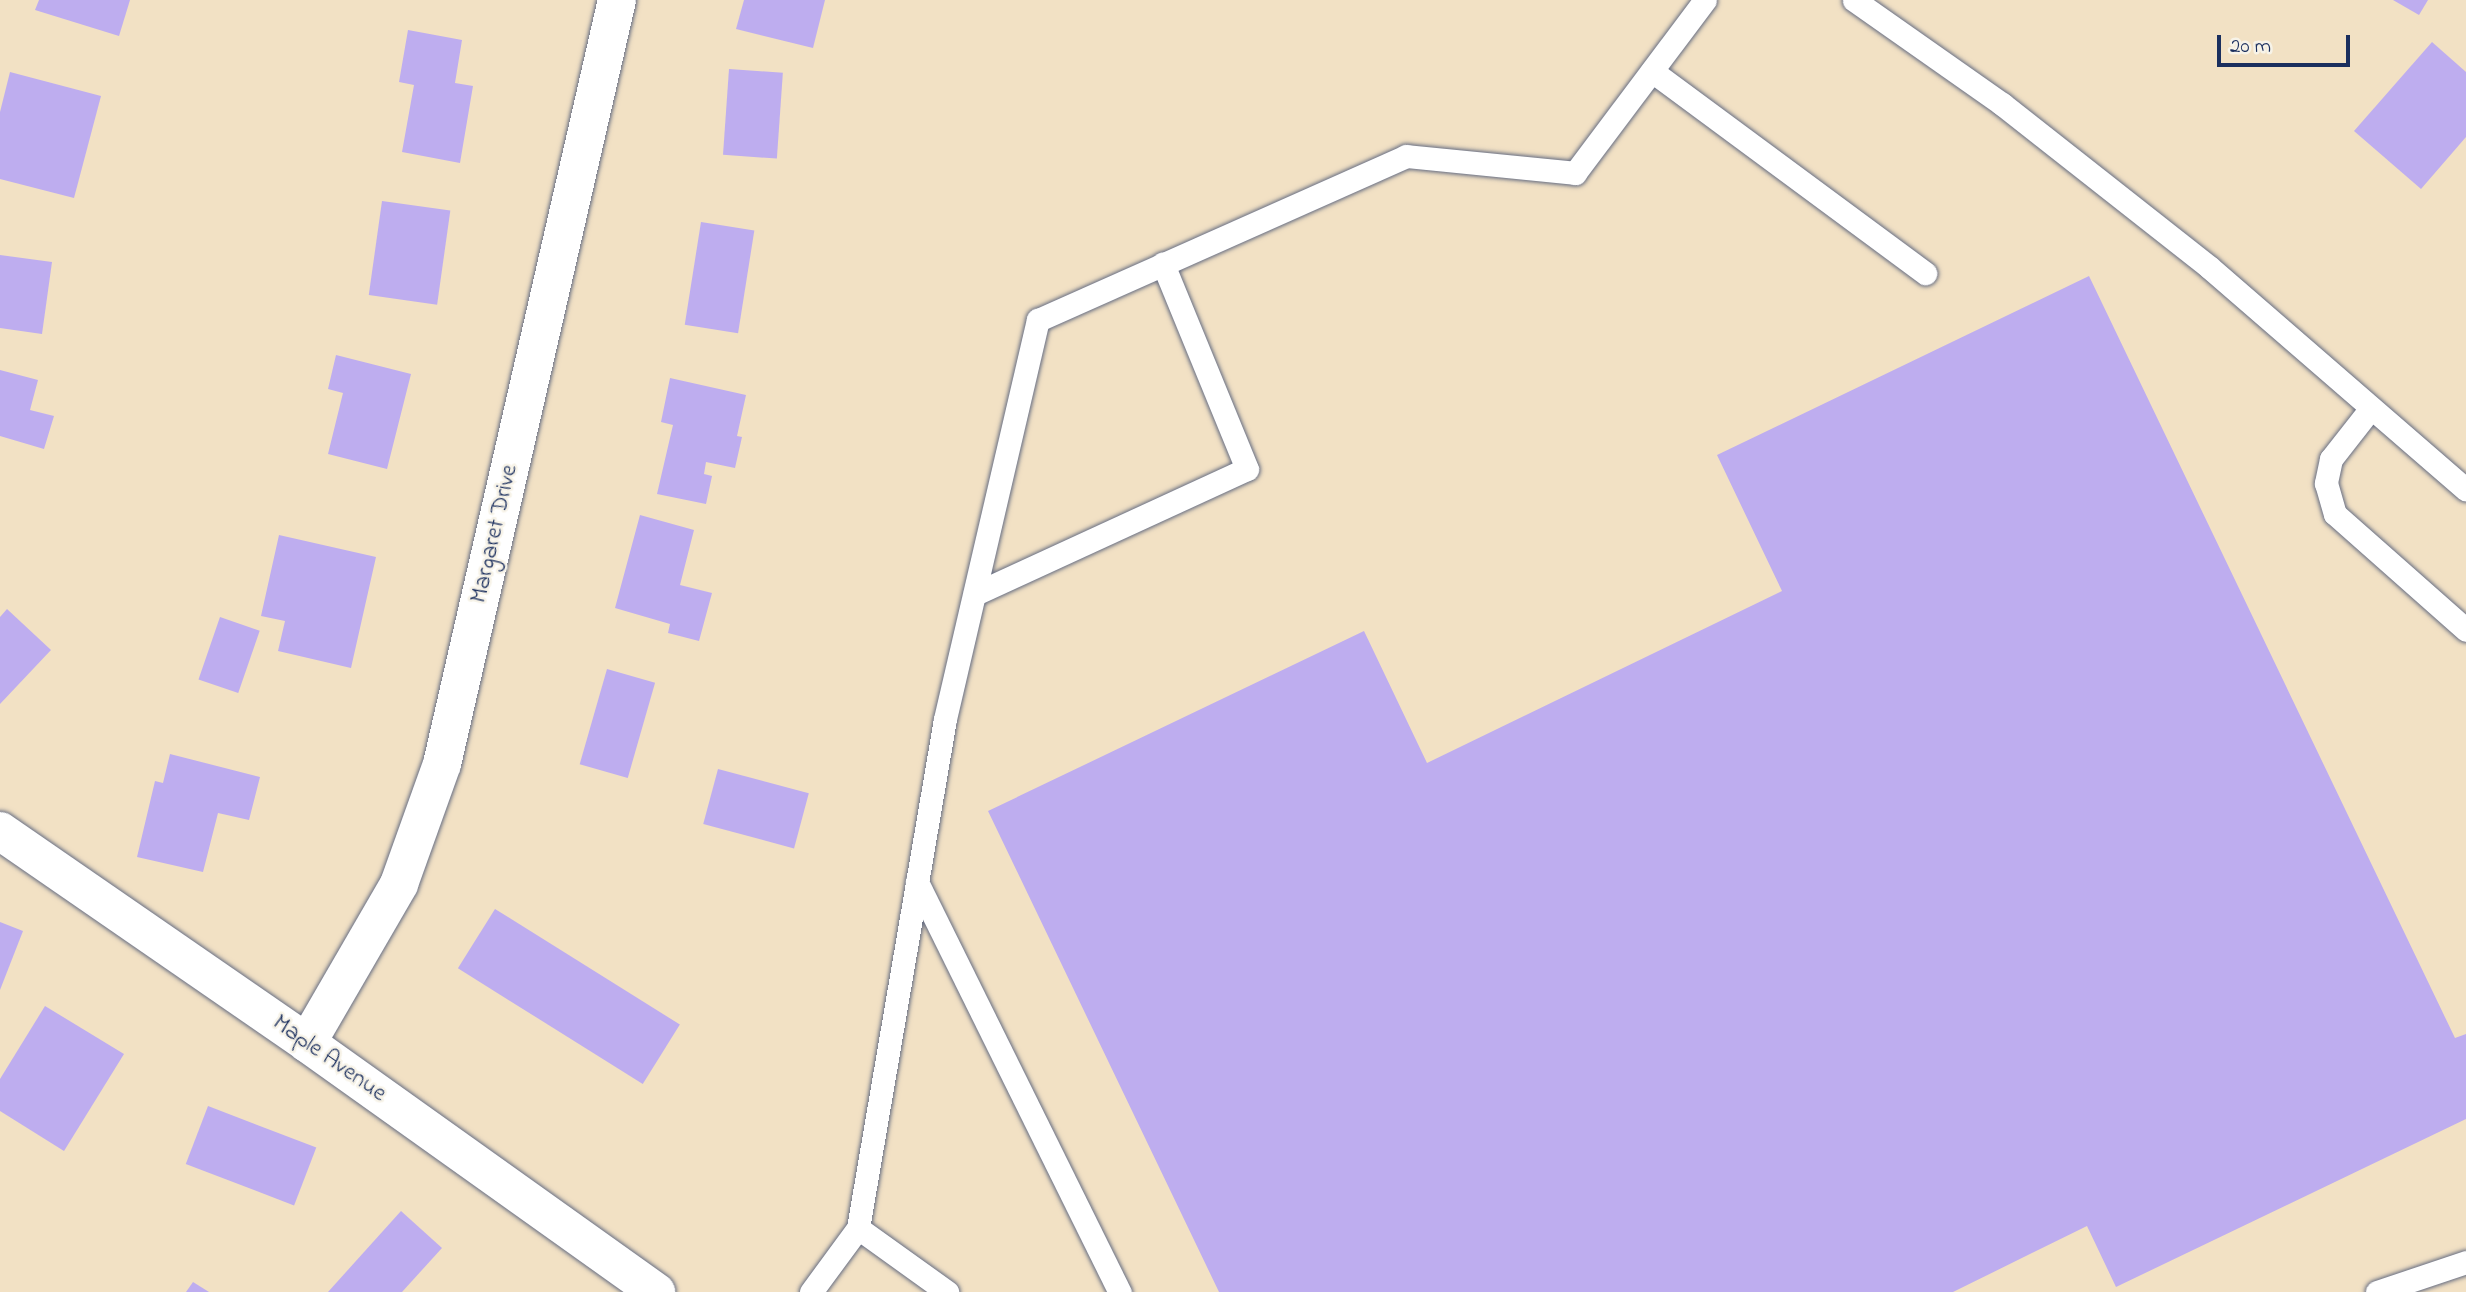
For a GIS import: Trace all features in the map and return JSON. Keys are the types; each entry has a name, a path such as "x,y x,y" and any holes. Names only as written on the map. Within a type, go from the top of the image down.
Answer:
{"street":[{"name":"Margaret Drive","path":"307,1043 399,884 442,764 617,0"},
{"name":"Maple Avenue","path":"0,831 307,1043 656,1292"}],"lane":[{"path":"811,1292 858,1228 945,719 1038,320 1406,156 1575,173 1705,0"},
{"path":"1854,0 2003,104 2209,267 2466,490"},
{"path":"1652,71 1925,273"},
{"path":"975,594 1247,469 1163,264"},
{"path":"2371,408 2331,459 2326,483 2335,514 2466,629"},
{"path":"917,883 1120,1292"},
{"path":"858,1228 947,1292"},
{"path":"2377,1292 2466,1262"}],"building":[{"path":"39,0 130,0 119,36 35,10"},
{"path":"744,0 825,0 813,48 736,29"},
{"path":"2393,0 2428,0 2419,15"},
{"path":"408,30 462,40 455,83 473,86 460,163 402,152 414,85 399,82"},
{"path":"2432,42 2466,72 2466,137 2421,189 2354,131"},
{"path":"729,69 783,73 777,159 723,155"},
{"path":"10,72 101,96 74,198 0,179 0,112"},
{"path":"382,201 450,211 437,305 369,295"},
{"path":"701,222 754,230 738,333 685,325"},
{"path":"0,255 52,262 42,334 0,328"},
{"path":"2089,276 2455,1038 2466,1034 2466,1119 2116,1287 2087,1226 1953,1292 1219,1292 988,811 1364,631 1427,763 1782,591 1717,455"},
{"path":"336,355 411,374 387,469 328,454 343,393 328,389"},
{"path":"0,370 38,380 30,410 54,416 44,449 0,436"},
{"path":"670,378 746,395 737,436 742,437 735,468 706,462 704,474 712,476 706,504 657,494 673,425 661,422"},
{"path":"640,515 694,530 680,585 712,593 699,641 668,633 670,624 615,608"},
{"path":"279,535 376,557 351,668 278,651 285,621 261,616"},
{"path":"7,609 51,650 0,704 0,617"},
{"path":"220,617 260,631 238,693 199,679"},
{"path":"607,669 655,683 628,778 580,764"},
{"path":"170,754 260,777 249,820 218,813 203,872 137,857 155,781 163,783"},
{"path":"718,769 809,793 794,848 703,824"},
{"path":"495,909 680,1025 643,1084 458,968"},
{"path":"0,922 23,931 0,990"},
{"path":"45,1006 124,1054 64,1151 0,1111 0,1079"},
{"path":"208,1106 316,1148 294,1205 186,1164"},
{"path":"401,1211 442,1248 402,1292 328,1292"},
{"path":"193,1282 209,1292 186,1292"}]}
